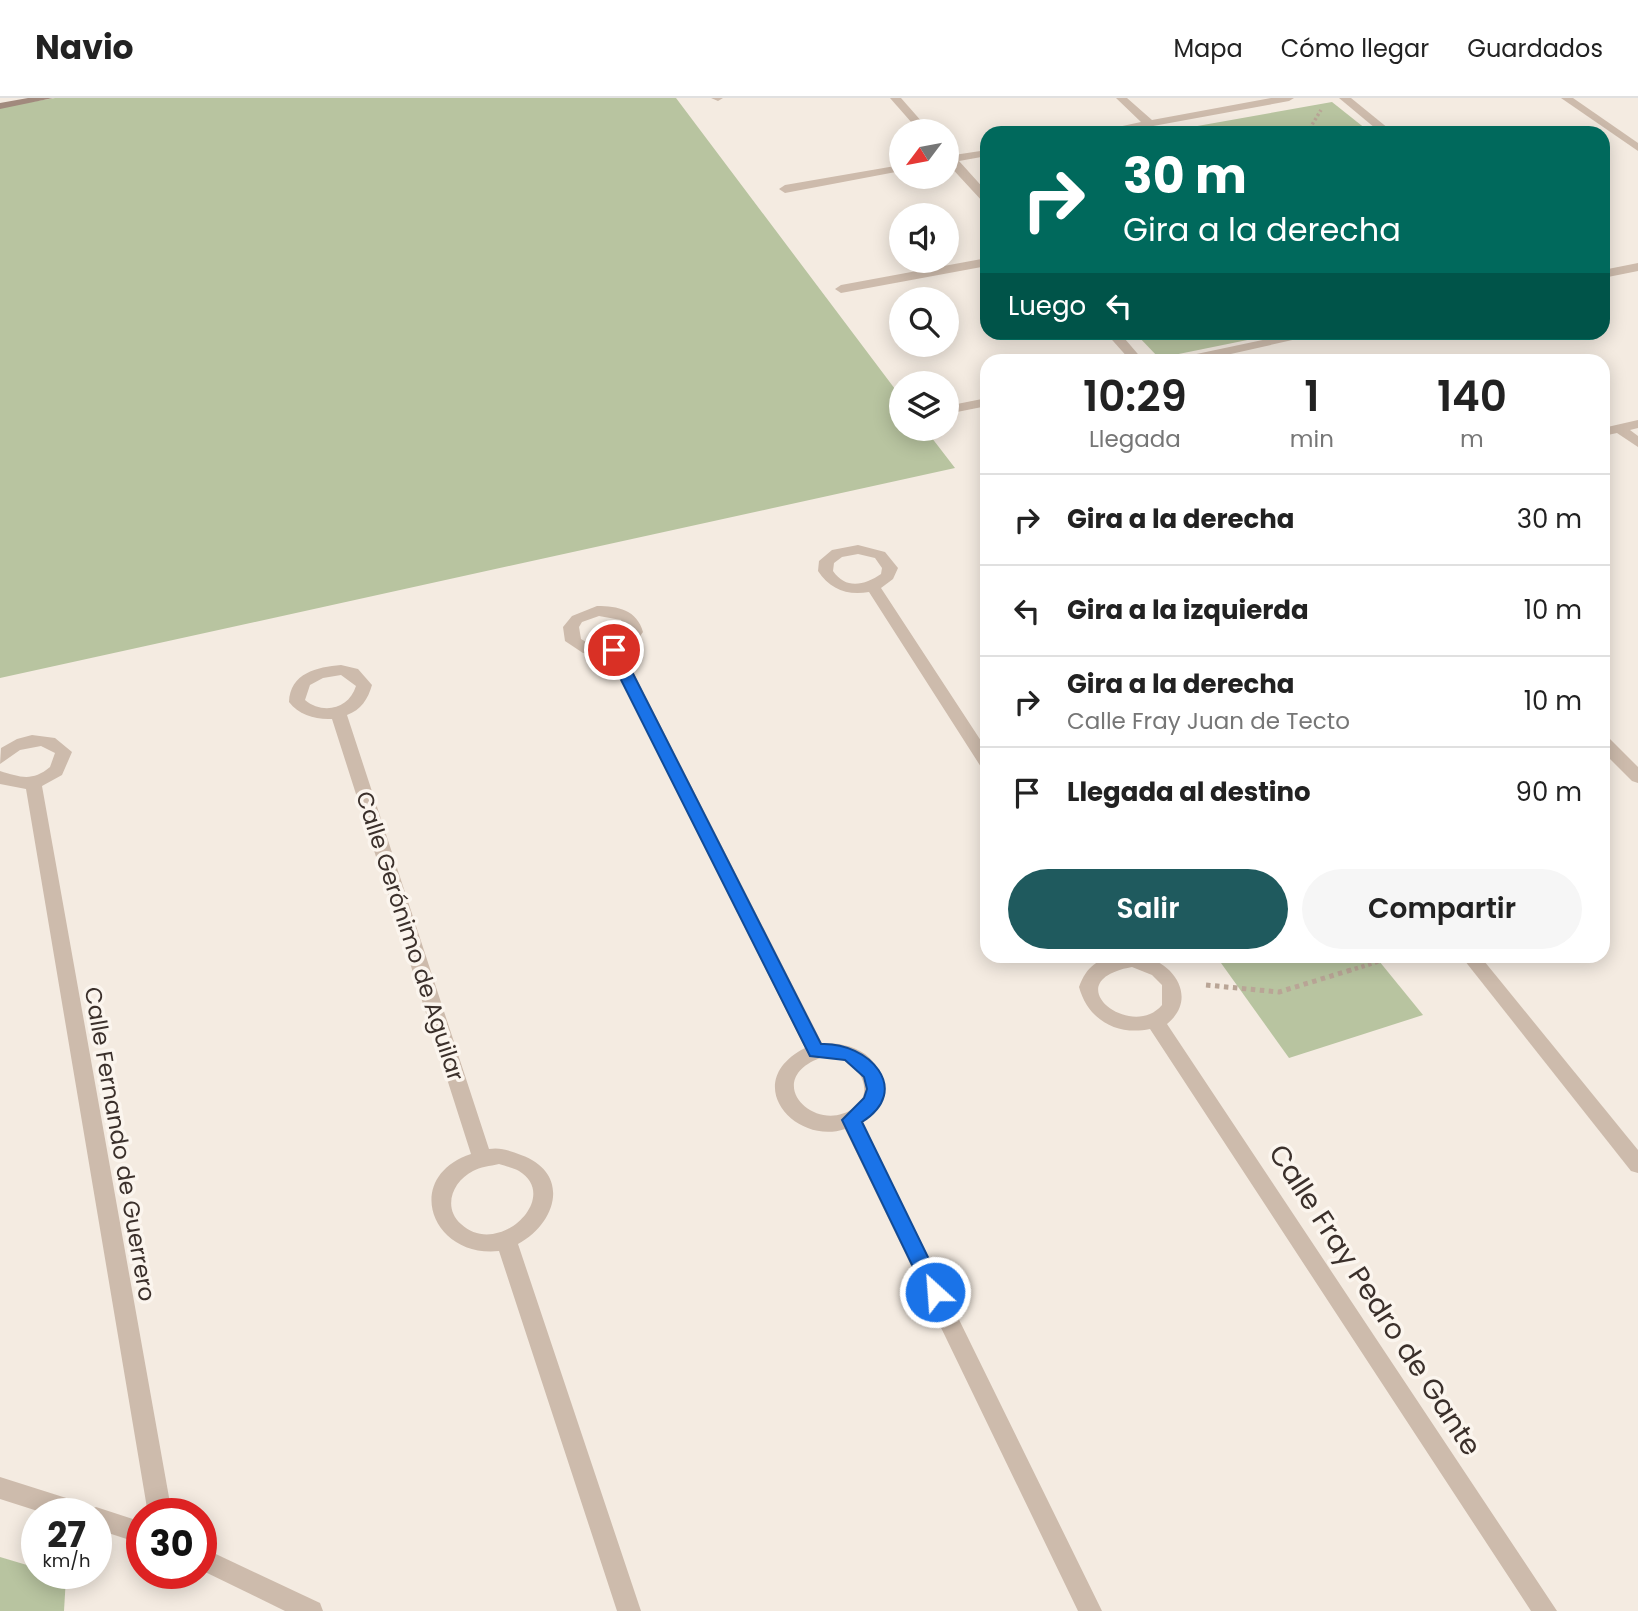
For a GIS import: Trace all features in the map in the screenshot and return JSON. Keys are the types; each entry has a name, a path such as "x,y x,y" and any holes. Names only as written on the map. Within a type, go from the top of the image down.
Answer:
{"main road":[{"path":"0,106 48,98"}],"street":[{"path":"895,98 914,119"},
{"path":"1121,98 1149,124"},
{"path":"1137,126 1289,98"},
{"path":"1343,98 1379,126"},
{"path":"1566,98 1606,126"},
{"path":"1610,129 1638,148"},
{"path":"959,157 980,154"},
{"path":"785,189 889,170"},
{"path":"959,170 980,192"},
{"path":"841,289 980,263"},
{"path":"1610,273 1638,267"},
{"path":"1118,340 1131,354"},
{"path":"1216,354 1283,340"},
{"path":"959,408 980,403"},
{"path":"1610,430 1638,424"},
{"path":"1619,428 1638,443"},
{"path":"873,587 980,752"},
{"path":"614,650 816,1051"},
{"name":"Calle Gerónimo de Aguilar","path":"338,713 482,1158"},
{"path":"0,758 12,747 25,742 49,741 64,752 58,771 33,783 19,785 0,777"},
{"path":"1610,749 1638,777"},
{"name":"Calle Fernando de Guerrero","path":"33,783 157,1498"},
{"path":"1106,963 1093,974 1088,983 1088,995 1094,1006 1109,1018 1124,1024 1140,1025 1155,1021 1166,1014 1173,1003 1174,994 1163,973 1146,963"},
{"path":"1476,963 1638,1165"},
{"name":"Calle Fray Pedro de Gante","path":"1155,1021 1545,1611"},
{"path":"816,1051 850,1054 867,1066 873,1076 876,1089 873,1100 851,1120 835,1124 817,1123 801,1117 787,1102 782,1090 784,1076 791,1066 816,1051"},
{"path":"851,1120 1090,1611"},
{"path":"499,1156 516,1159 531,1166 541,1178 545,1192 543,1207 536,1221 523,1233 506,1241 485,1244 465,1240 449,1229 440,1214 440,1197 448,1180 463,1167 482,1158 499,1156"},
{"path":"506,1241 629,1611"},
{"path":"0,1488 32,1498"},
{"path":"217,1566 311,1611"}],"path":[{"path":"1311,126 1321,110"},
{"path":"1170,982 1279,992 1373,963"}],"green space":[{"path":"55,98 676,98 889,381 889,441 934,441 955,468 0,678 0,107"},
{"path":"1332,102 1362,126 1197,126"},
{"path":"1142,340 1248,340 1179,354 1155,354"},
{"path":"1221,963 1381,963 1423,1015 1289,1058"},
{"path":"0,1557 21,1563 21,1589 65,1589 64,1611 0,1611"}],"route":[{"path":"614,650 816,1051 850,1054 867,1066 873,1076 876,1089 873,1100 851,1120 935,1292"}]}
